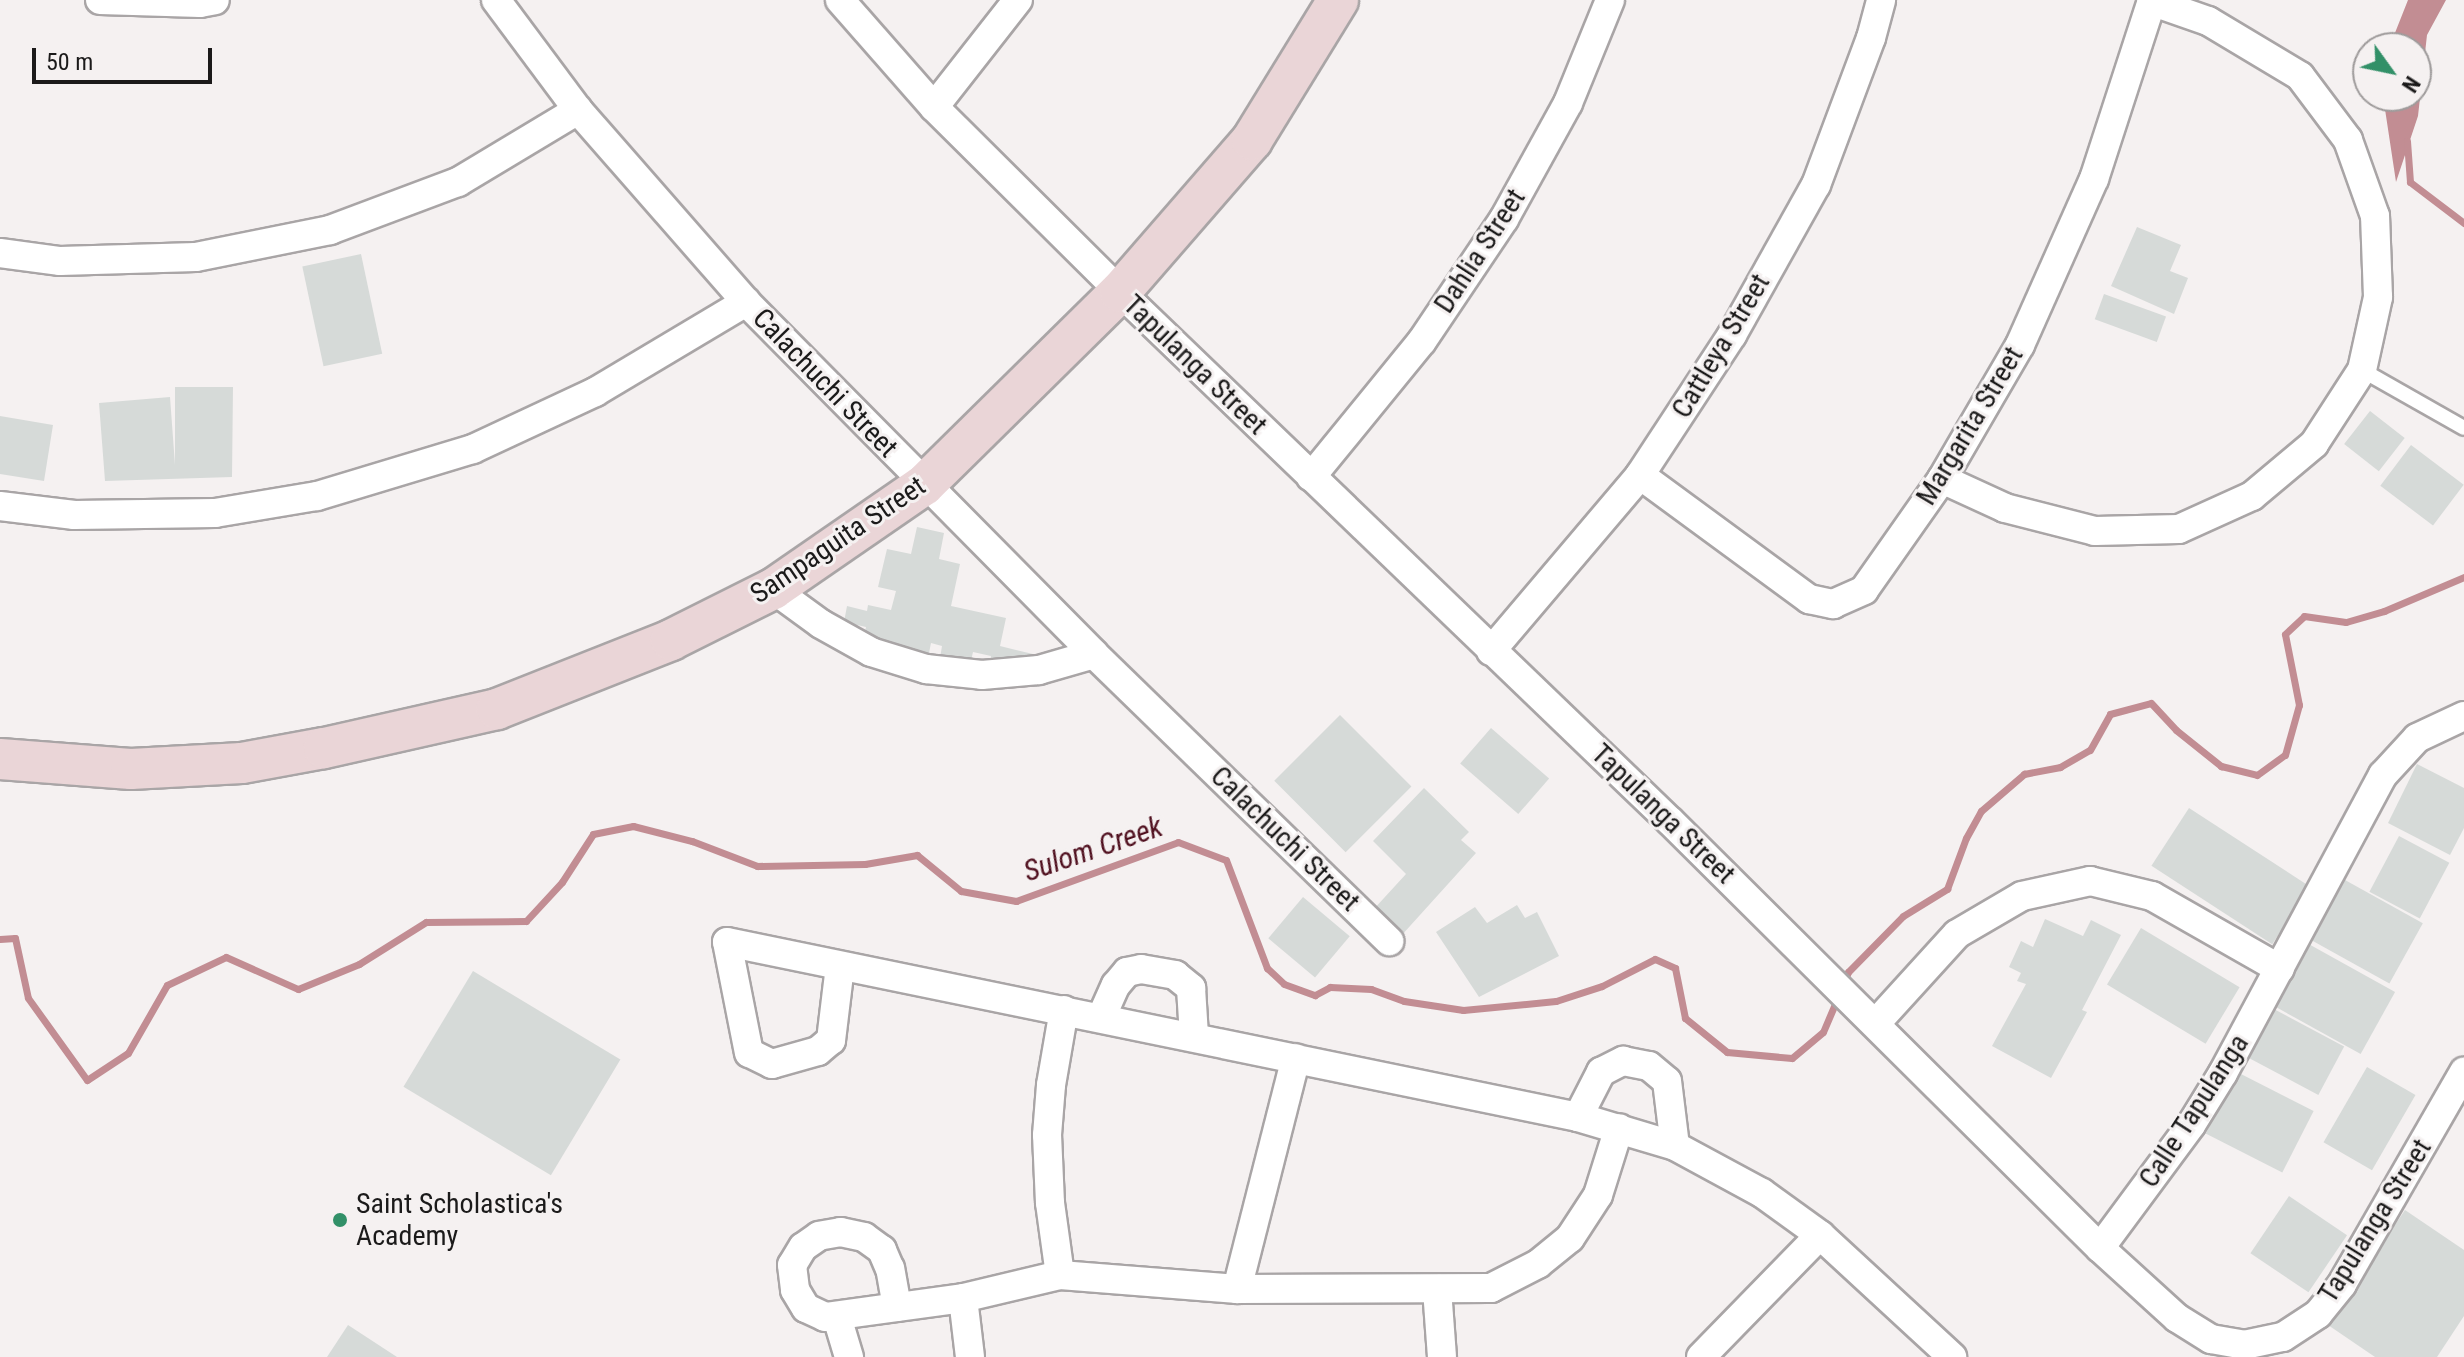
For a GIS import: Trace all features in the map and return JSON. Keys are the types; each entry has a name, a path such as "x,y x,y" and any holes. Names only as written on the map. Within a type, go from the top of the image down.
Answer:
{"street":[{"path":"100,0 215,0"},
{"name":"Calachuchi Street","path":"496,0 578,110 746,302 1094,654 1389,941"},
{"name":"Tapulanga Street","path":"840,0 934,107 1120,292 1670,821 2100,1248 2177,1318 2211,1339 2244,1345 2283,1337 2318,1314 2342,1284 2464,1072"},
{"path":"934,107 1018,0"},
{"name":"Sampaguita Street","path":"0,759 131,769 242,763 324,748 497,709 671,640 773,589 924,485 1120,292 1252,140 1338,0"},
{"name":"Dahlia Street","path":"1311,477 1422,341 1504,219 1568,103 1610,0"},
{"name":"Cattleya Street","path":"1491,651 1640,475 1732,335 1816,185 1871,38 1881,0"},
{"path":"1942,479 2005,508 2095,531 2179,529 2252,496 2314,444 2362,370 2378,297 2375,216 2348,140 2300,76 2208,21 2152,0"},
{"name":"Margarita Street","path":"1640,475 1809,599 1833,604 1864,590 1942,479 2020,345 2088,193 2152,0"},
{"path":"0,253 60,261 196,257 330,230 458,182 578,110"},
{"path":"0,506 74,515 215,513 317,496 473,449 595,392 746,302"},
{"path":"773,589 821,624 871,652 926,669 982,675 1039,670 1094,654"},
{"name":"Calle Tapulanga","path":"2100,1248 2191,1125 2280,969 2383,775 2417,738 2464,716"},
{"path":"1876,1023 1957,934 2022,896 2090,881 2152,896 2280,969"},
{"path":"840,966 831,1040 818,1051 772,1064 749,1053 727,942 1578,1117 1675,1146 1762,1193 1820,1235 1952,1357"},
{"path":"1101,1018 1116,985 1127,972 1141,969 1175,975 1191,988 1194,1036"},
{"path":"1060,1275 1050,1203 1047,1135 1051,1085 1064,1010"},
{"path":"1237,1289 1296,1058"},
{"path":"1578,1117 1601,1072 1623,1061 1649,1066 1667,1081 1675,1146"},
{"path":"897,1307 890,1269 882,1250 864,1237 841,1232 819,1236 803,1247 792,1265 795,1290 806,1308 825,1317 963,1298 1060,1275 1237,1289 1491,1288 1538,1264 1570,1238 1598,1195 1619,1128"},
{"path":"1701,1357 1820,1235"},
{"path":"1437,1289 1442,1357"},
{"path":"963,1298 970,1357"},
{"path":"837,1317 849,1357"}],"lane":[{"path":"2362,370 2464,428"}],"shaded area":[{"path":"2408,0 2446,0 2429,32 2395,32"},
{"path":"2385,112 2418,112 2418,116 2396,182"}],"building":[{"path":"2137,227 2181,245 2170,271 2188,278 2174,314 2111,286"},
{"path":"361,254 382,354 324,366 302,266"},
{"path":"2104,294 2166,317 2157,342 2095,319"},
{"path":"175,387 233,387 232,477 105,481 99,403 170,397 175,465"},
{"path":"2370,411 2405,438 2379,471 2344,444"},
{"path":"0,416 53,425 44,481 0,474"},
{"path":"2411,445 2464,485 2433,525 2380,486"},
{"path":"917,527 944,533 939,559 960,564 951,606 1006,618 1000,646 1037,655 1034,664 989,666 991,656 973,652 970,665 940,658 942,646 931,643 929,653 864,638 866,627 844,622 847,606 867,611 868,605 891,610 896,591 878,587 887,549 911,554"},
{"path":"1340,715 1411,786 1346,852 1274,781"},
{"path":"1491,728 1549,779 1518,814 1460,763"},
{"path":"2417,764 2464,788 2464,828 2450,855 2388,823"},
{"path":"1424,788 1469,832 1461,840 1476,853 1401,936 1373,910 1406,874 1373,841"},
{"path":"2189,808 2310,886 2272,944 2151,866"},
{"path":"2399,836 2449,863 2420,918 2369,892"},
{"path":"2345,880 2423,923 2389,983 2312,940"},
{"path":"1303,897 1350,936 1315,978 1268,938"},
{"path":"1517,905 1525,918 1537,912 1559,956 1479,997 1436,932 1475,907 1487,923"},
{"path":"2045,919 2083,936 2091,920 2121,935 2082,1010 2087,1012 2051,1078 1992,1046 2026,984 2017,981 2021,973 2009,967 2021,941 2033,947"},
{"path":"2141,928 2240,987 2206,1044 2107,985"},
{"path":"2305,942 2395,992 2361,1054 2271,1004"},
{"path":"473,971 620,1060 551,1175 403,1087"},
{"path":"2270,1007 2344,1046 2318,1095 2244,1056"},
{"path":"2367,1067 2415,1095 2372,1170 2324,1142"},
{"path":"2237,1072 2314,1111 2282,1173 2206,1133"},
{"path":"2289,1196 2347,1235 2308,1292 2250,1253"},
{"path":"2405,1210 2464,1250 2464,1316 2437,1357 2375,1357 2328,1325"},
{"path":"348,1325 397,1357 327,1357"}],"waterway":[{"path":"2407,141 2410,182 2464,223"},
{"name":"Sulom Creek","path":"1844,982 1848,972 1903,916 1947,889 1966,838 1981,811 2024,774 2060,767 2090,750 2110,714 2151,703 2176,730 2221,766 2257,775 2285,755 2299,705 2285,634 2304,616 2346,622 2384,611 2464,577"},
{"name":"Sulom Creek","path":"0,939 15,938 28,998 87,1080 128,1053 167,985 226,957 298,989 359,964 426,922 526,921 562,882 593,834 633,826 692,841 757,866 865,864 917,855 961,891 1016,901 1178,842 1226,860 1267,968 1284,984 1315,995 1330,987 1371,989 1404,1001 1463,1010 1556,1001 1602,986 1655,959 1675,968 1685,1018 1727,1052 1792,1058 1823,1032 1838,997"}],"place":[{"name":"Saint Scholastica's Academy","path":"340,1220"}]}
